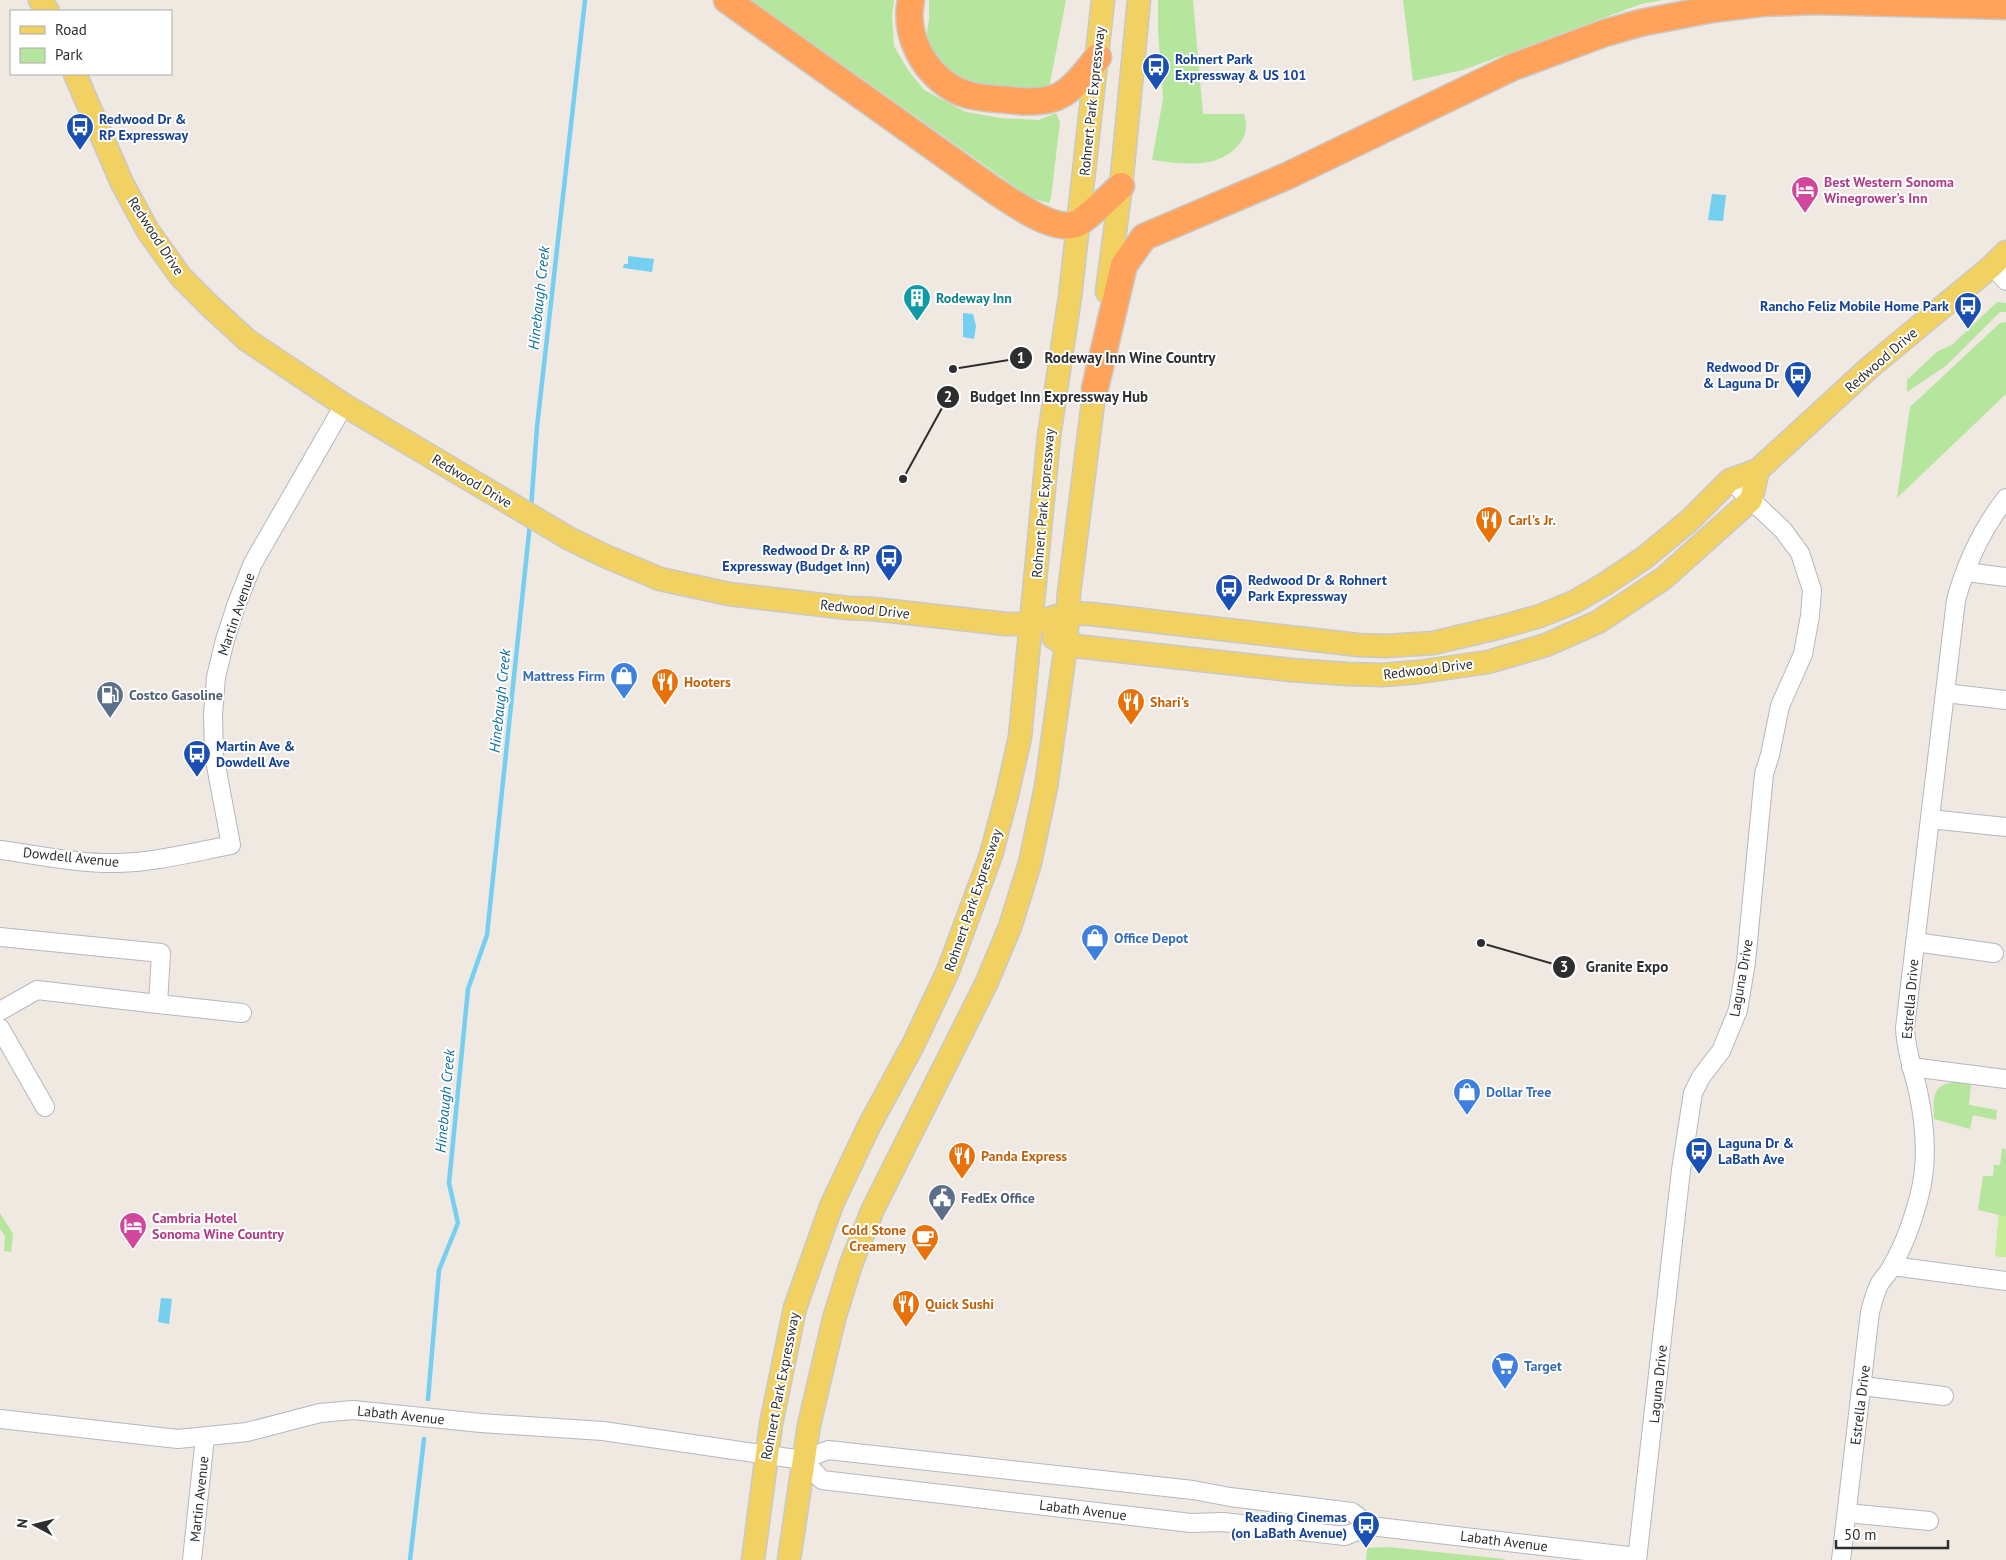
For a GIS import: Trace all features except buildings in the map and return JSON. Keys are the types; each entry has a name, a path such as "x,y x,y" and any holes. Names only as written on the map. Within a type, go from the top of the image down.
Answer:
{"highway":[{"path":"727,0 1030,213 1052,223 1068,225 1078,223 1121,186"},
{"path":"911,0 911,31 919,56 934,74 953,89 976,97 1019,102 1046,100 1060,96 1075,84 1098,57"},
{"path":"1095,388 1124,265 1144,236 1287,176 1513,66 1605,33 1640,23 1737,6 1816,1 2006,6"}],"main road":[{"name":"Rohnert Park Expressway","path":"752,1560 766,1454 779,1378 795,1308 832,1204 869,1126 913,1046 948,971 992,855 1007,795 1020,737 1049,436 1070,297 1103,0"},
{"path":"788,1560 803,1460 821,1368 851,1264 873,1209 986,984 1010,927 1030,863 1046,787 1066,645 1067,613 1121,186 1139,0"},
{"name":"Redwood Drive","path":"75,75 122,183 148,230 181,277 247,340 344,405 514,506 604,556 643,573 679,584 729,594 1006,624 1032,624 1067,613 1091,614 1358,645 1417,644 1457,638 1540,616 1574,602 1644,558 1682,526 1730,480 1758,470 1869,368 2001,266"},
{"path":"1751,500 1758,470"},
{"name":"Redwood Drive","path":"1032,624 1066,645 1292,670 1382,675 1488,662 1546,645 1598,622 1664,578 1751,500"},
{"path":"913,1046 946,1061"}],"street":[{"name":"Martin Avenue","path":"232,845 214,755 213,714 216,677 225,640 237,603 254,563 344,405"},
{"name":"Laguna Drive","path":"1637,1558 1681,1170 1693,1094 1702,1077 1721,1051 1738,1010 1746,962 1764,774 1780,706 1803,654 1810,616 1812,590 1800,553 1783,530 1730,480"},
{"name":"Estrella Drive","path":"1841,1560 1870,1312 1879,1285 1903,1245 1920,1193 1924,1166 1925,1142 1922,1117 1918,1091 1906,1047 1905,1028 1956,600 1976,546 1993,515 2006,498"},
{"path":"1966,572 2006,577"},
{"path":"1945,693 2006,700"},
{"path":"1930,819 2006,827"},
{"name":"Dowdell Avenue","path":"0,850 101,863 118,863 138,862 232,845"},
{"path":"0,937 161,953 158,1004"},
{"path":"1915,942 1994,953"},
{"path":"0,1011 37,990 242,1013"},
{"path":"0,1028 45,1107"},
{"path":"1911,1067 2006,1079"},
{"path":"1892,1266 2006,1281"},
{"path":"1862,1386 1944,1396"},
{"name":"Labath Avenue","path":"0,1419 178,1439 247,1432 320,1413 352,1410 481,1423 595,1430 803,1460 828,1450 1193,1490 1230,1498 1352,1512 1370,1526"},
{"name":"Martin Avenue","path":"192,1560 205,1437"},
{"name":"Labath Avenue","path":"803,1460 822,1480 1189,1522 1223,1522 1345,1536 1370,1526 1637,1558"},
{"path":"1847,1513 1928,1521"}],"green space":[{"path":"751,0 894,0 892,16 894,46 908,70 924,90 966,112 1001,118 1039,120 1056,113 1060,122 1049,203 1031,198"},
{"path":"929,0 1066,0 1049,88 1014,91 954,79 925,42 929,20"},
{"path":"1158,0 1193,0 1203,114 1244,114 1246,121 1245,134 1234,150 1224,157 1213,161 1189,164 1152,160 1163,99 1158,30"},
{"path":"1403,0 1663,0 1641,4 1463,70 1413,81"},
{"path":"1997,302 2006,303 2006,312 2000,312 1947,365 1907,392 1907,380 1938,351 1952,345"},
{"path":"2006,322 2006,394 1897,498 1910,407 2000,323"},
{"path":"1960,1081 1971,1084 1969,1105 1997,1110 1996,1120 1973,1115 1970,1129 1934,1119 1934,1097 1936,1092 1944,1085"},
{"path":"2002,1149 2006,1149 2006,1257 1995,1256 1999,1215 1978,1210 1983,1176 1993,1176 1994,1165 2000,1165"},
{"path":"0,1213 13,1234 11,1252 4,1251 5,1236 0,1229"},
{"path":"1999,1215 2006,1216 2006,1257 1995,1256"},
{"path":"1389,1547 1505,1560 1366,1560 1367,1548"}],"water":[{"path":"1712,194 1726,195 1723,221 1708,220"},
{"path":"628,256 654,259 652,272 623,268 624,264 628,264"},
{"path":"963,313 973,314 976,326 974,339 963,337"},
{"path":"161,1298 172,1299 169,1324 158,1322"}],"waterway":[{"name":"Hinebaugh Creek","path":"531,508 537,427 585,0"},
{"name":"Hinebaugh Creek","path":"428,1399 439,1270 458,1223 449,1183 468,989 487,935 530,523"},
{"name":"Hinebaugh Creek","path":"410,1560 424,1439"}],"place":[{"name":"Rohnert Park Expressway & US 101","path":"1156,91"},
{"name":"Redwood Dr & RP Expressway","path":"80,151"},
{"name":"Best Western Sonoma Winegrower's Inn","path":"1805,214"},
{"name":"Rodeway Inn","path":"917,322"},
{"name":"Rancho Feliz Mobile Home Park","path":"1968,330"},
{"name":"Rodeway Inn Wine Country","path":"953,369"},
{"name":"Redwood Dr & Laguna Dr","path":"1798,399"},
{"name":"Budget Inn Expressway Hub","path":"903,479"},
{"name":"Carl's Jr.","path":"1489,544"},
{"name":"Redwood Dr & RP Expressway (Budget Inn)","path":"889,582"},
{"name":"Redwood Dr & Rohnert Park Expressway","path":"1229,612"},
{"name":"Mattress Firm","path":"624,700"},
{"name":"Hooters","path":"665,706"},
{"name":"Costco Gasoline","path":"110,719"},
{"name":"Shari's","path":"1131,726"},
{"name":"Martin Ave & Dowdell Ave","path":"197,778"},
{"name":"Granite Expo","path":"1481,943"},
{"name":"Office Depot","path":"1095,962"},
{"name":"Dollar Tree","path":"1467,1116"},
{"name":"Laguna Dr & LaBath Ave","path":"1699,1175"},
{"name":"Panda Express","path":"962,1180"},
{"name":"FedEx Office","path":"942,1222"},
{"name":"Cambria Hotel Sonoma Wine Country","path":"133,1250"},
{"name":"Cold Stone Creamery","path":"925,1262"},
{"name":"Quick Sushi","path":"906,1328"},
{"name":"Target","path":"1505,1390"},
{"name":"Reading Cinemas (on LaBath Avenue)","path":"1366,1549"}]}
